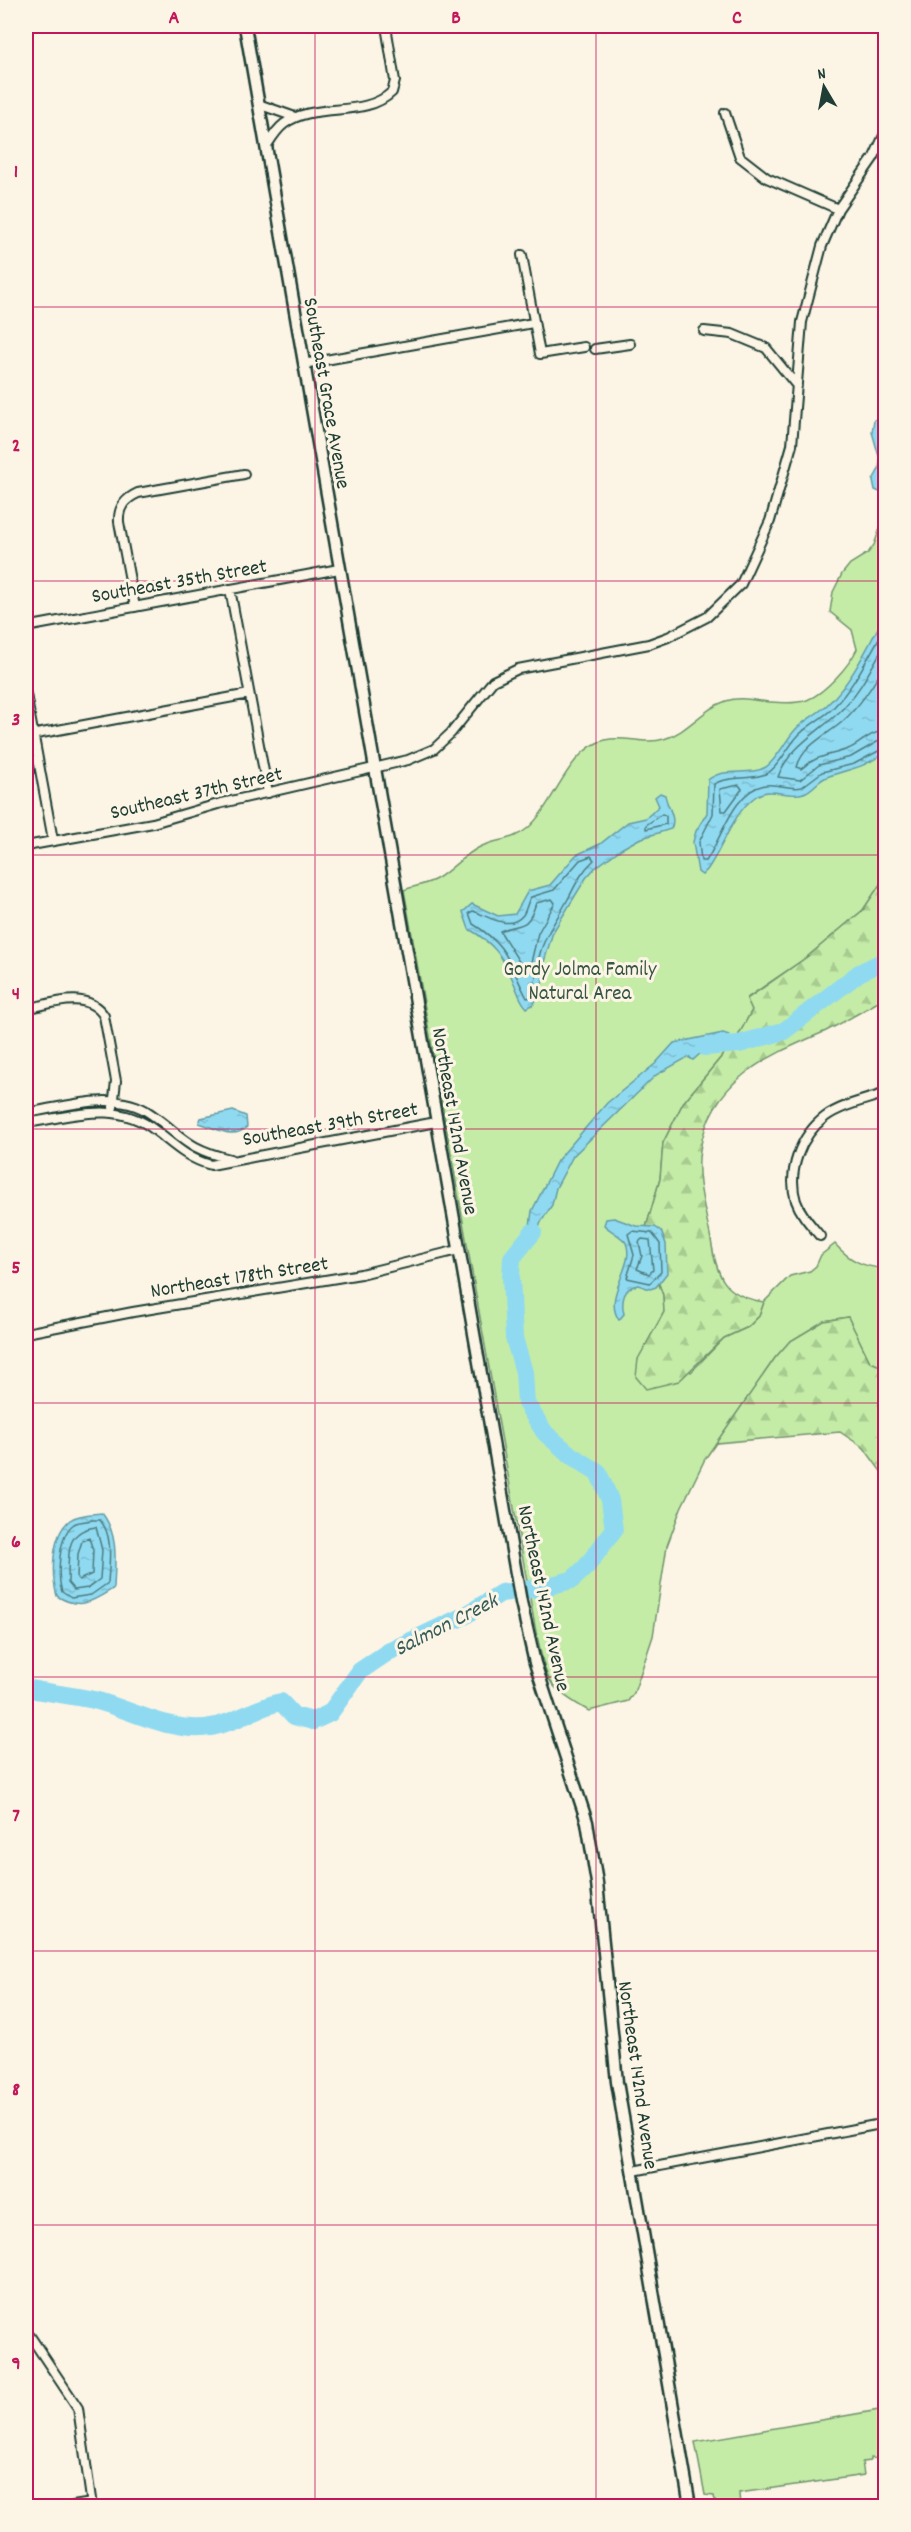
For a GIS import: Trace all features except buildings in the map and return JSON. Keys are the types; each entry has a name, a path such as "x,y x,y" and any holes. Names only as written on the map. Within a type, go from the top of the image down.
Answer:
{"street":[{"name":"Southeast Grace Avenue","path":"245,26 374,767"},
{"path":"266,147 278,130 295,117 376,103 392,92 395,81 386,26"},
{"path":"884,26 885,46"},
{"path":"258,104 295,117"},
{"path":"725,113 740,157 767,178 838,209"},
{"name":"Southeast 37th Street","path":"26,846 153,823 218,804 408,760 435,749 452,733 493,681 518,669 649,644 707,617 741,584 770,521 792,445 802,322 822,246 838,209 874,157 885,131"},
{"path":"522,255 540,354 584,347"},
{"path":"303,364 533,323"},
{"path":"704,331 732,334 766,348 797,386"},
{"path":"595,349 630,344"},
{"path":"135,607 119,522 119,512 123,503 138,493 244,474"},
{"name":"Southeast 35th Street","path":"26,627 339,569"},
{"path":"230,589 268,793"},
{"path":"26,694 29,735 53,840"},
{"path":"29,735 249,694"},
{"name":"Northeast 142nd Avenue","path":"374,767 521,1602 535,1663 587,1822 597,1883 617,2082 690,2506"},
{"path":"26,1008 76,999 93,1003 104,1016 116,1081 113,1112"},
{"path":"820,1236 805,1220 796,1201 793,1177 797,1156 810,1133 825,1117 844,1107 885,1093"},
{"name":"Southeast 39th Street","path":"26,1113 88,1103 114,1102 142,1109 194,1148 231,1160"},
{"name":"Southeast 39th Street","path":"26,1124 99,1111 113,1112 137,1119 174,1147 200,1162 211,1165 436,1122"},
{"name":"Northeast 178th Street","path":"26,1333 133,1312 360,1274 458,1250"},
{"path":"633,2171 885,2123"},
{"path":"26,2330 78,2408 92,2505 73,2506"}],"green space":[{"name":"Gordy Jolma Family Natural Area","path":"885,514 885,877 863,910 807,957 747,998 752,1010 737,1038 683,1103 663,1143 660,1179 645,1231 646,1248 663,1295 664,1312 647,1343 691,1372 724,1338 748,1327 759,1316 764,1302 790,1276 810,1271 816,1266 821,1255 835,1244 846,1255 858,1262 885,1269 885,1368 870,1362 848,1317 824,1321 789,1342 775,1358 705,1459 681,1508 667,1546 653,1636 634,1693 628,1701 589,1711 563,1695 550,1680 536,1632 404,890 434,880 478,848 510,838 528,828 538,818 571,765 592,745 612,739 657,741 673,736 710,709 726,701 743,699 794,703 807,700 829,685 857,649 852,630 830,612 833,592 850,564 868,553 874,545"},
{"path":"885,877 885,998 833,1027 783,1050 745,1073 716,1105 706,1126 700,1150 699,1172 716,1264 731,1290 750,1299 764,1302 759,1316 748,1327 724,1338 679,1381 646,1389 636,1377 638,1359 664,1312 663,1295 646,1248 645,1231 660,1179 663,1143 683,1103 737,1038 752,1010 747,999 807,957 863,910"},
{"path":"848,1317 870,1362 885,1368 885,1477 864,1448 840,1432 716,1443 775,1358 789,1342 824,1321"},
{"path":"885,2409 885,2471 882,2459 870,2458 870,2461 862,2462 864,2475 739,2493 740,2506 716,2506 714,2496 705,2495 695,2442"}],"water":[{"path":"881,416 886,418 884,494 875,490 873,480 879,469 880,460 872,432 874,420"},
{"path":"885,615 885,752 863,765 824,778 804,793 767,792 755,797 740,812 713,861 702,875 698,872 693,842 696,831 707,813 708,780 722,773 760,770 766,767 795,730 828,704 845,684"},
{"path":"660,793 665,795 672,816 671,829 639,839 621,849 595,868 586,878 553,932 544,962 542,987 534,1004 527,1008 501,958 491,945 469,929 463,912 472,904 498,916 515,914 528,891 550,885 576,855 600,844 628,822 646,818 659,806 655,797"},
{"path":"723,1033 729,1035 730,1047 700,1054 693,1060 688,1057 656,1075 573,1156 556,1188 552,1205 541,1222 536,1237 527,1252 517,1259 522,1238 530,1226 532,1211 557,1161 607,1103 655,1064 674,1043"},
{"path":"233,1111 246,1116 247,1127 241,1131 223,1132 199,1123 201,1118"},
{"path":"614,1218 636,1226 655,1227 661,1231 666,1244 667,1273 656,1287 650,1289 638,1285 629,1289 623,1300 624,1314 619,1320 614,1301 628,1252 626,1243 604,1225 606,1219"},
{"path":"102,1513 114,1539 114,1588 86,1603 73,1603 57,1596 55,1587 53,1567 59,1535 73,1518"}],"waterway":[{"name":"Salmon Creek","path":"705,1047 739,1044 784,1031 859,973 886,960"},
{"name":"Salmon Creek","path":"26,1688 94,1700 152,1720 182,1727 220,1725 281,1702 294,1716 313,1721 330,1713 360,1671 388,1652 466,1615 501,1593 540,1588 572,1580 586,1567 614,1530 610,1500 598,1472 572,1456 545,1433 526,1403 524,1372 514,1338 511,1276 512,1258 533,1232"}]}
